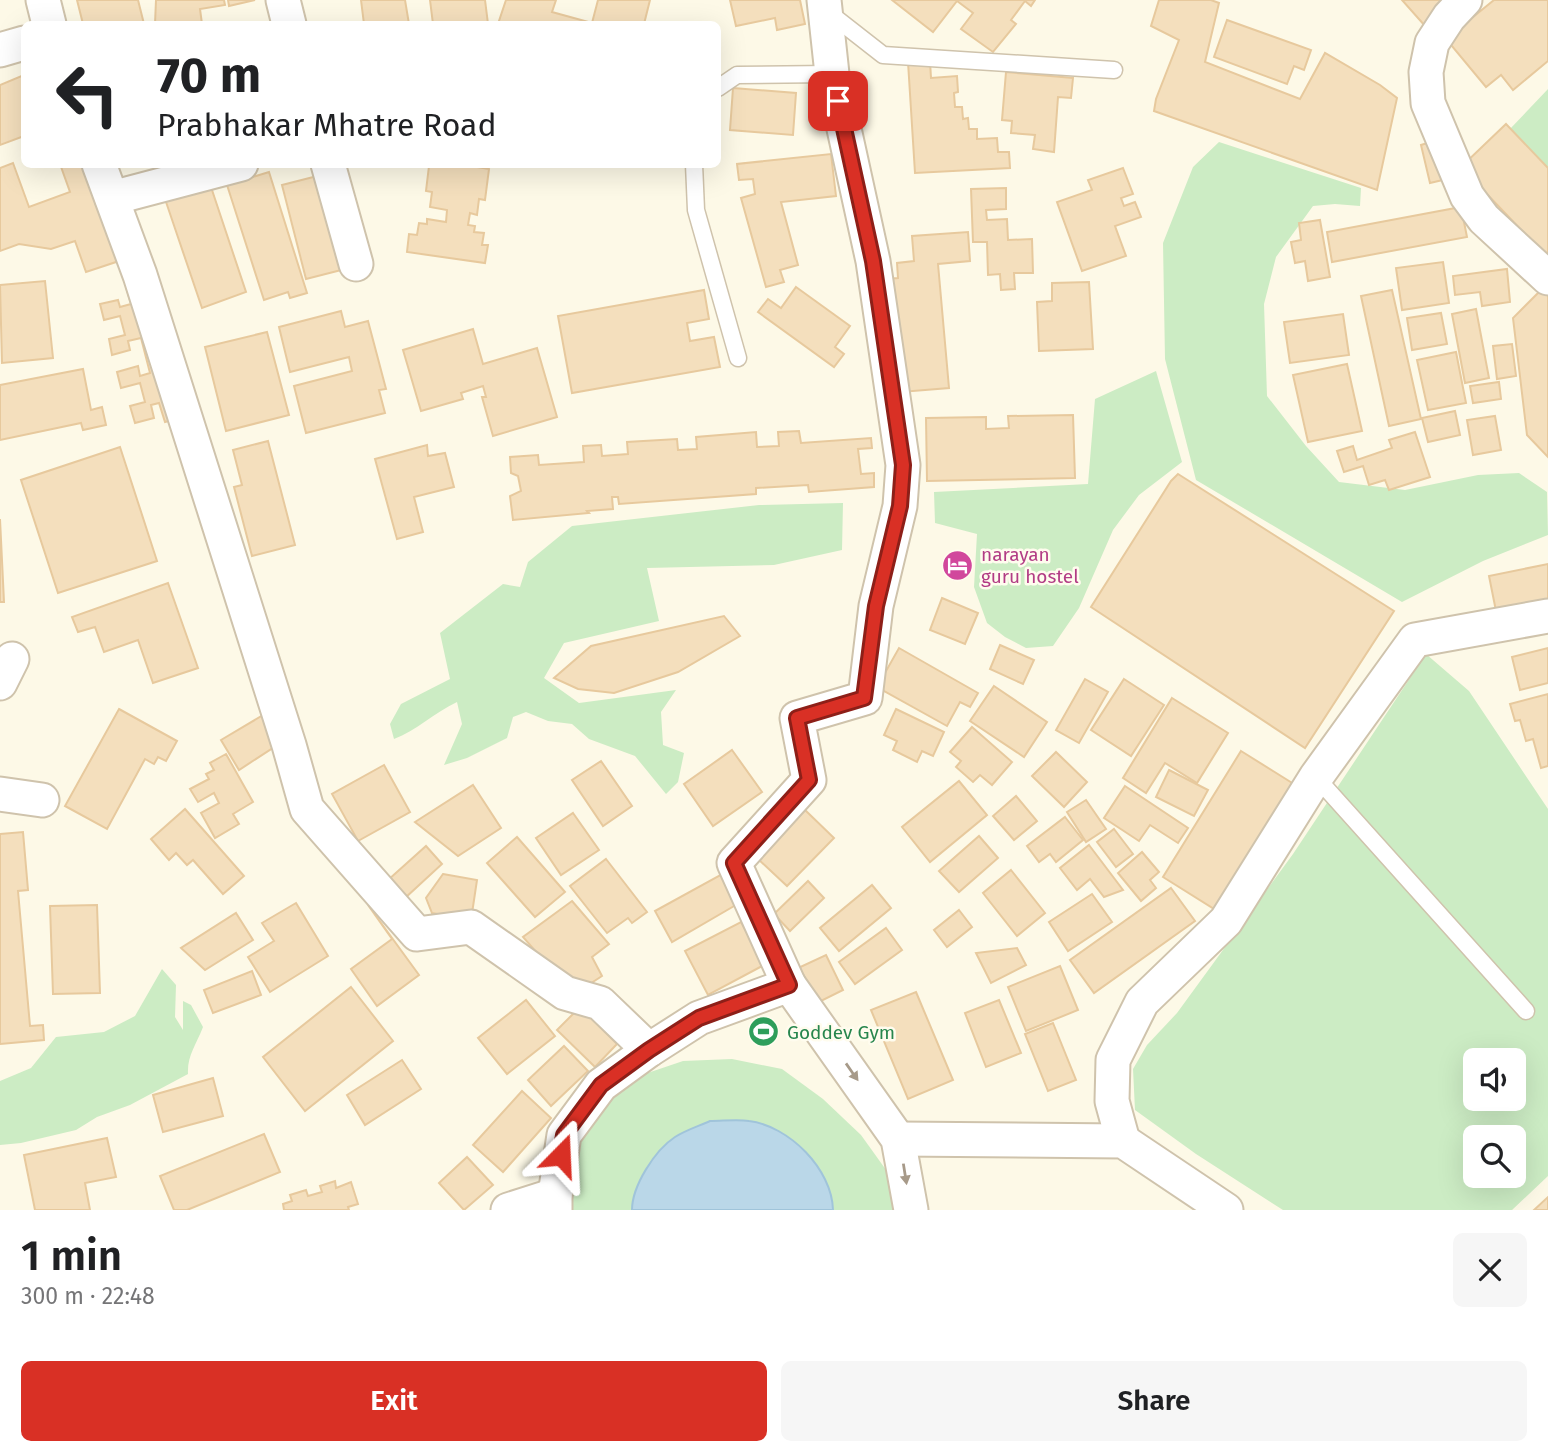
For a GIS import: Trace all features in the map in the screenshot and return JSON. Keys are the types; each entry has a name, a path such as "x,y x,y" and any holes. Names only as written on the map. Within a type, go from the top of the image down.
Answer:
{"street":[{"path":"43,0 48,21"},
{"path":"283,0 288,21"},
{"path":"1465,0 1449,17 1432,43 1426,72 1428,103 1466,196 1484,219 1548,278"},
{"path":"825,5 832,74 873,261 903,465 900,506 876,606 864,698 797,718 809,780 734,863 789,985 898,1139 911,1210"},
{"path":"0,50 21,44"},
{"path":"100,168 140,275 307,809 417,934 471,927 565,993 600,1003 649,1050"},
{"path":"111,198 226,168"},
{"path":"329,168 356,264"},
{"path":"1123,1141 1112,1101 1113,1060 1142,1002 1226,921 1316,777 1415,640 1548,616"},
{"path":"0,794 42,800"},
{"path":"508,1210 555,1202 564,1135 601,1085 699,1018 789,985"},
{"path":"898,1139 1123,1141 1226,1210"}],"lane":[{"path":"825,5 883,55 1114,70"},
{"path":"721,86 737,75 832,74"},
{"path":"694,168 696,210 738,358"},
{"path":"1316,777 1525,1012"}],"green space":[{"path":"1548,89 1548,171 1509,130"},
{"path":"1219,142 1361,188 1360,206 1313,206 1276,257 1264,304 1267,396 1306,446 1339,482 1405,490 1478,475 1519,473 1547,492 1548,535 1483,561 1402,602 1196,480 1165,359 1163,243 1193,167"},
{"path":"1156,371 1182,462 1139,495 1113,530 1079,608 1053,646 1026,648 987,623 974,587 977,534 935,523 934,492 1088,484 1095,399"},
{"path":"843,503 842,550 774,565 647,568 659,621 564,643 544,678 579,703 676,690 661,712 663,745 684,753 678,782 666,794 635,756 589,739 572,724 548,721 526,712 513,717 507,738 467,758 444,765 462,724 457,702 394,739 390,724 401,704 450,679 440,633 503,584 520,587 528,562 572,526 759,505"},
{"path":"1426,654 1469,691 1548,809 1548,1176 1512,1210 1283,1210 1196,1154 1135,1110 1133,1069 1147,1045 1177,1013 1293,854"},
{"path":"162,969 176,985 175,1017 183,1030 183,1001 191,1005 203,1027 190,1056 188,1074 130,1105 97,1117 76,1130 21,1143 0,1145 0,1081 31,1068 56,1037 104,1032 135,1016"},
{"path":"732,1059 782,1069 823,1099 861,1135 894,1181 894,1210 563,1210 567,1168 589,1120 624,1081 683,1061"}],"water":[{"path":"710,1121 749,1121 779,1131 793,1141 817,1165 831,1195 833,1210 632,1210 640,1180 667,1143"}],"building":[{"path":"77,0 138,0 143,21 82,21"},
{"path":"156,0 224,0 225,5 200,9 202,21 155,21"},
{"path":"228,0 255,0 229,6"},
{"path":"361,0 405,0 408,21 364,21"},
{"path":"430,0 485,0 488,21 433,21"},
{"path":"506,0 556,0 552,12 585,21 499,21"},
{"path":"598,0 650,0 645,21 593,21"},
{"path":"730,0 800,0 805,24 777,30 775,18 736,26"},
{"path":"892,0 1035,0 1031,6 1025,1 1011,20 1016,24 993,52 961,29 973,13 957,1 933,32"},
{"path":"1159,0 1211,0 1219,3 1205,62 1300,99 1325,53 1397,98 1377,190 1154,111 1179,40 1151,26"},
{"path":"1402,0 1457,0 1426,27"},
{"path":"1494,0 1548,0 1548,61 1513,90 1501,75 1486,87 1446,39"},
{"path":"1227,20 1311,50 1304,70 1294,66 1287,84 1214,57"},
{"path":"930,61 931,78 957,76 955,107 962,107 963,119 968,118 969,129 977,129 977,139 997,138 998,152 1009,152 1010,168 915,173 908,62"},
{"path":"1006,72 1073,78 1071,98 1058,97 1054,152 1033,149 1035,135 1011,133 1012,121 1002,120"},
{"path":"21,76 21,137 0,145 0,85"},
{"path":"733,88 796,93 793,135 730,130"},
{"path":"1506,124 1548,168 1548,258 1461,167"},
{"path":"1437,140 1447,179 1430,183 1421,145"},
{"path":"831,154 836,196 781,202 798,265 780,270 784,282 766,287 741,198 755,194 753,179 739,180 737,164"},
{"path":"13,163 29,207 70,192 61,168 86,168 119,261 86,272 75,241 51,249 19,244 0,251 0,168"},
{"path":"429,168 489,169 485,200 479,199 477,215 470,213 468,225 475,226 474,232 484,233 482,245 488,245 485,263 407,252 409,234 417,235 419,223 427,224 427,219 446,222 447,210 430,207 432,192 426,191"},
{"path":"1123,168 1133,194 1121,198 1124,206 1135,202 1141,217 1115,226 1126,256 1082,271 1057,202 1092,190 1088,180"},
{"path":"269,172 307,293 290,298 288,292 264,300 227,185"},
{"path":"329,173 353,267 306,279 282,185"},
{"path":"210,184 246,292 202,308 165,199"},
{"path":"1006,188 1006,209 986,210 987,220 1007,219 1008,240 1032,239 1033,273 1014,273 1015,289 1001,290 1000,274 988,275 987,242 973,242 971,189"},
{"path":"1461,207 1467,237 1332,262 1327,232"},
{"path":"1320,220 1330,277 1308,281 1305,261 1295,263 1291,242 1301,240 1299,223"},
{"path":"968,232 970,261 938,264 949,388 901,392 886,279 898,278 897,263 914,261 912,236"},
{"path":"1443,262 1449,303 1402,310 1396,268"},
{"path":"1507,269 1510,302 1482,306 1480,292 1455,295 1453,276"},
{"path":"45,281 53,358 2,363 0,285"},
{"path":"1089,282 1093,349 1039,351 1037,302 1052,301 1052,283"},
{"path":"1548,283 1548,457 1527,435 1513,318"},
{"path":"126,287 176,419 165,422 159,403 151,405 154,418 135,423 130,406 145,402 140,383 121,388 117,372 138,366 140,376 150,373 141,338 128,341 130,350 112,355 109,339 125,335 120,316 104,320 100,304 118,300 120,307 131,304"},
{"path":"796,287 850,326 835,347 844,354 834,367 758,312 768,299 781,308"},
{"path":"704,290 709,319 687,323 690,341 714,337 720,367 572,393 558,316"},
{"path":"1392,290 1421,419 1389,426 1361,296"},
{"path":"1476,309 1489,378 1465,383 1452,314"},
{"path":"341,311 345,327 368,321 386,389 379,390 385,413 306,433 294,386 352,371 349,357 290,372 279,327"},
{"path":"1441,313 1447,344 1412,350 1407,318"},
{"path":"1343,314 1349,355 1290,363 1284,322"},
{"path":"473,329 483,364 537,348 557,417 493,436 482,397 486,397 483,386 461,393 463,399 421,411 403,350"},
{"path":"267,332 289,415 226,431 205,347"},
{"path":"1512,344 1516,376 1497,379 1493,346"},
{"path":"1456,352 1466,403 1428,410 1417,360"},
{"path":"1347,364 1362,431 1308,442 1293,375"},
{"path":"83,369 91,410 102,407 106,425 83,430 81,423 0,440 0,385"},
{"path":"1499,382 1501,399 1473,403 1470,386"},
{"path":"1455,411 1460,435 1428,442 1422,418"},
{"path":"1073,415 1075,478 927,481 926,418 986,417 986,429 1009,428 1008,416"},
{"path":"1495,416 1501,450 1473,455 1467,420"},
{"path":"799,431 801,443 871,438 872,448 858,449 861,474 874,473 874,487 809,492 808,485 756,488 756,494 619,504 618,497 612,497 613,509 513,520 510,496 521,491 518,476 511,473 510,457 538,455 539,465 584,462 583,446 601,445 602,456 628,454 627,442 677,439 678,450 697,449 696,437 756,432 757,447 779,446 778,432"},
{"path":"1415,432 1430,477 1389,490 1385,480 1369,485 1363,466 1344,472 1337,451 1353,446 1357,460 1392,448 1389,440"},
{"path":"268,441 295,545 252,556 234,487 242,485 233,450"},
{"path":"427,445 428,456 445,453 454,487 414,497 423,532 397,539 375,459"},
{"path":"120,447 157,561 58,593 21,480"},
{"path":"1178,474 1394,611 1305,748 1091,607"},
{"path":"0,519 4,602 0,602"},
{"path":"1548,564 1548,605 1497,616 1489,576"},
{"path":"168,583 198,668 153,683 138,640 104,652 95,627 78,632 72,617"},
{"path":"942,598 978,613 965,644 930,630"},
{"path":"724,616 740,636 678,672 614,693 578,689 554,678 591,646"},
{"path":"1000,645 1034,660 1023,684 990,669"},
{"path":"899,648 978,693 970,707 960,702 947,726 877,687"},
{"path":"1548,648 1548,683 1520,690 1512,657"},
{"path":"1085,679 1108,692 1079,743 1056,730"},
{"path":"1124,679 1164,705 1131,756 1091,730"},
{"path":"994,686 1047,722 1024,757 970,721"},
{"path":"1548,694 1548,766 1541,768 1533,739 1526,741 1520,720 1515,721 1510,704"},
{"path":"1172,698 1228,733 1197,783 1165,763 1146,793 1123,778"},
{"path":"275,708 285,740 239,770 221,740"},
{"path":"119,709 177,741 166,761 158,757 154,764 145,759 107,829 65,806"},
{"path":"896,709 944,732 933,756 922,751 917,762 893,750 897,741 884,735"},
{"path":"972,727 1012,762 992,785 980,775 973,782 956,767 961,761 950,752"},
{"path":"732,750 762,792 713,826 684,784"},
{"path":"1241,751 1297,786 1219,912 1163,877"},
{"path":"1056,752 1087,782 1064,807 1032,776"},
{"path":"226,754 253,802 233,814 239,824 215,838 201,813 219,803 214,793 198,802 190,789 209,779 206,774 214,770 210,763"},
{"path":"601,761 632,806 603,826 572,780"},
{"path":"384,765 410,812 358,841 332,794"},
{"path":"1169,770 1208,790 1194,816 1156,797"},
{"path":"959,781 987,815 930,862 902,827"},
{"path":"473,785 501,828 458,856 415,822"},
{"path":"1125,786 1188,828 1178,843 1150,825 1139,841 1104,818"},
{"path":"1016,796 1037,821 1014,840 993,816"},
{"path":"1086,800 1106,829 1086,842 1067,812"},
{"path":"185,809 244,876 223,894 193,860 187,865 176,853 169,860 151,839"},
{"path":"804,809 834,838 787,886 757,858"},
{"path":"573,813 599,850 561,875 536,838"},
{"path":"1065,817 1083,840 1056,862 1050,854 1039,862 1027,846"},
{"path":"1114,829 1133,854 1116,867 1097,842"},
{"path":"23,832 28,890 18,891 30,1026 43,1025 44,1040 0,1044 0,834"},
{"path":"979,836 998,858 959,892 939,871"},
{"path":"517,837 565,892 535,917 487,863"},
{"path":"1089,845 1123,890 1104,897 1090,879 1077,890 1060,868"},
{"path":"426,846 442,864 405,898 388,880"},
{"path":"1142,852 1159,872 1150,880 1156,888 1141,901 1118,873"},
{"path":"606,859 647,912 632,923 628,918 607,933 570,886"},
{"path":"1011,870 1045,913 1017,936 983,893"},
{"path":"724,873 741,902 672,942 655,911"},
{"path":"443,874 477,880 471,920 432,913 426,898"},
{"path":"808,881 824,898 790,931 774,914"},
{"path":"872,885 891,908 839,951 820,928"},
{"path":"1171,888 1195,921 1094,993 1070,960"},
{"path":"1092,894 1112,922 1068,951 1049,922"},
{"path":"572,901 609,944 592,957 602,976 582,989 544,961 523,937"},
{"path":"296,903 328,956 270,992 248,957 274,941 262,923"},
{"path":"97,905 100,993 53,994 50,906"},
{"path":"368,905 419,975 377,1006 351,969 392,939"},
{"path":"959,910 972,927 947,947 934,930"},
{"path":"236,913 253,940 205,970 181,948"},
{"path":"741,922 764,965 708,995 685,951"},
{"path":"886,928 902,950 855,984 839,962"},
{"path":"1017,948 1026,965 991,983 976,953"},
{"path":"826,955 843,990 813,1005 796,969"},
{"path":"1060,966 1078,1010 1026,1031 1008,987"},
{"path":"252,971 261,995 213,1013 204,990"},
{"path":"351,987 393,1041 305,1111 263,1057"},
{"path":"916,992 953,1080 908,1099 871,1010"},
{"path":"526,1000 555,1036 507,1074 478,1038"},
{"path":"999,1000 1021,1053 986,1067 965,1013"},
{"path":"580,1007 617,1044 595,1067 557,1030"},
{"path":"1053,1023 1076,1080 1048,1091 1025,1034"},
{"path":"564,1046 588,1071 551,1106 528,1080"},
{"path":"402,1060 421,1089 365,1125 347,1095"},
{"path":"213,1078 223,1116 163,1132 153,1095"},
{"path":"522,1091 551,1118 503,1172 473,1145"},
{"path":"264,1134 280,1172 187,1210 174,1210 160,1176"},
{"path":"107,1138 116,1177 85,1183 90,1210 35,1210 24,1155"},
{"path":"467,1157 493,1185 464,1210 439,1183"},
{"path":"335,1181 336,1188 351,1182 358,1204 348,1207 349,1210 284,1210 283,1204 292,1201 290,1195 306,1190 308,1196 322,1192 320,1186"},
{"path":"1548,1197 1548,1210 1534,1210"}],"place":[{"name":"narayan guru hostel","path":"958,565"},
{"name":"Goddev Gym","path":"764,1032"}],"route":[{"path":"561,1155 564,1135 601,1085 699,1018 789,985 734,863 809,780 797,718 864,698 876,606 900,506 903,465 873,261 838,101"}]}
